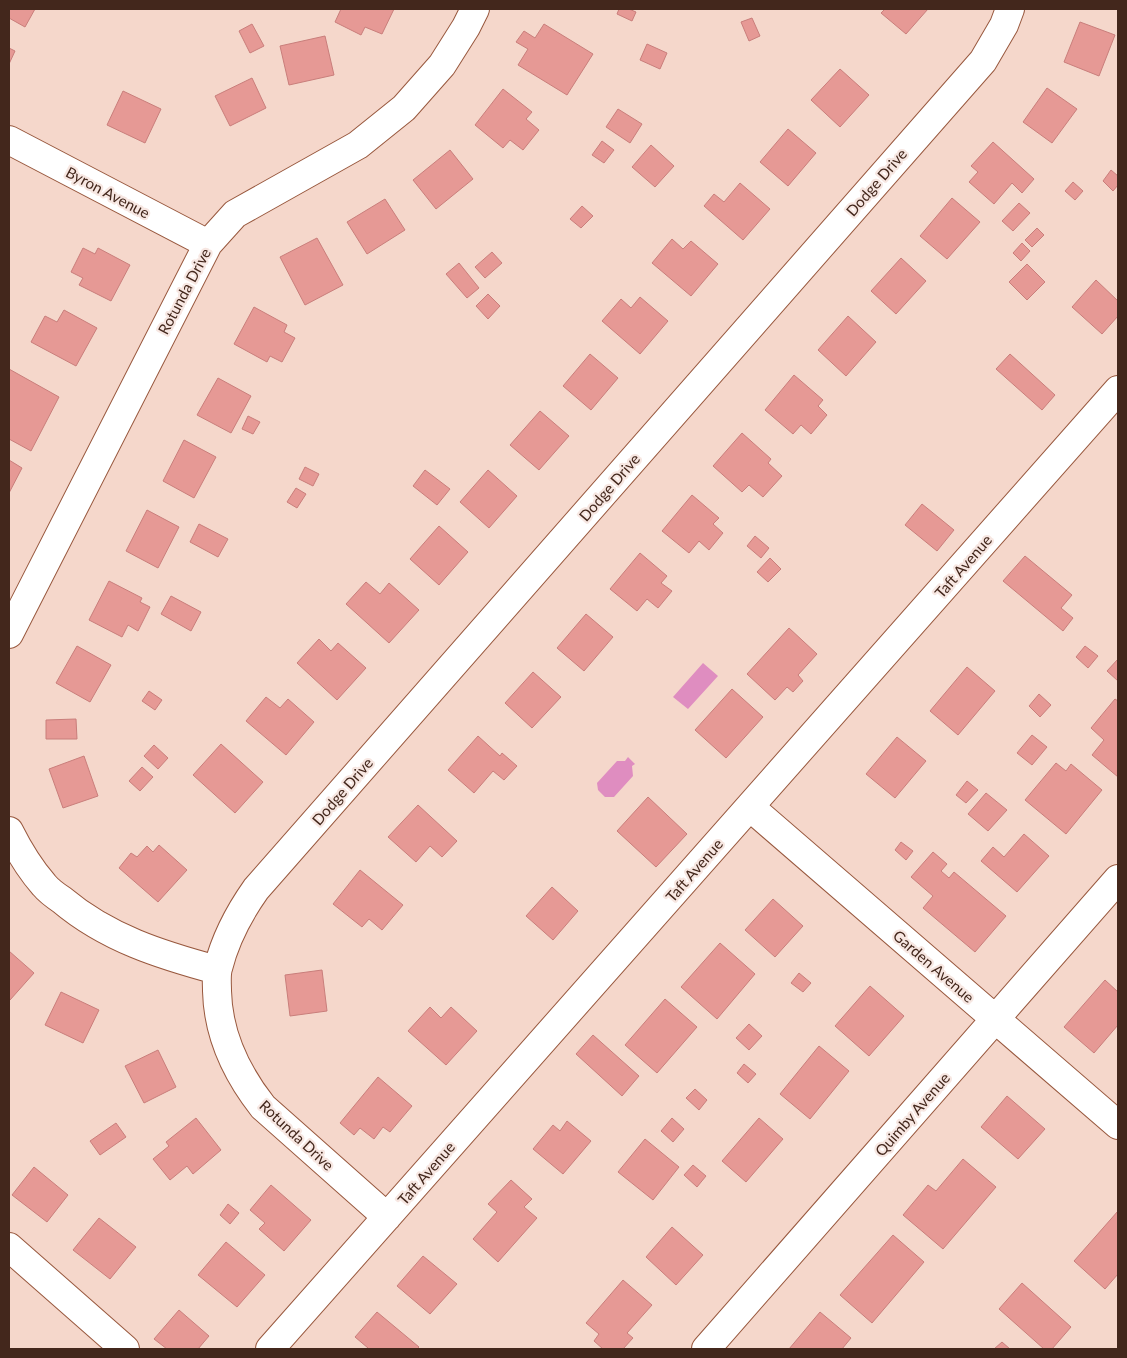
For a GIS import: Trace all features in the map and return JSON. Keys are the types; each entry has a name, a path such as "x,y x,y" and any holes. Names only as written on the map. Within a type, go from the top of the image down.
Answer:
{"street":[{"name":"Rotunda Drive","path":"9,634 208,244 234,214 358,145 404,108 442,64 475,9"},
{"name":"Dodge Drive","path":"217,970 228,938 244,906 256,889 983,61 1004,25 1010,9"},
{"name":"Byron Avenue","path":"9,140 208,244"},
{"name":"Taft Avenue","path":"270,1349 1118,390"},
{"name":"Garden Avenue","path":"750,807 1118,1126"},
{"path":"9,831 24,859 45,887 76,912 114,935 154,952 217,970"},
{"name":"Quimby Avenue","path":"706,1349 1118,879"},
{"name":"Rotunda Drive","path":"217,970 218,1001 222,1030 232,1059 248,1088 264,1107 387,1217"},
{"path":"9,1247 125,1349"}],"shaded area":[{"path":"703,663 718,676 688,709 673,697"},
{"path":"628,757 635,764 632,766 633,776 614,797 605,797 598,790 597,783 617,761 625,761"}],"building":[{"path":"9,9 35,9 25,27 9,18"},
{"path":"341,9 394,9 382,34 365,27 361,35 335,22"},
{"path":"619,9 629,9 636,12 632,21 617,14"},
{"path":"885,9 928,9 906,34 881,13"},
{"path":"752,18 760,36 749,41 741,22"},
{"path":"1080,22 1115,35 1099,76 1064,62"},
{"path":"252,24 264,46 250,53 239,31"},
{"path":"544,24 593,54 567,95 518,65 528,49 516,42 524,31 535,38"},
{"path":"325,36 334,75 289,85 280,46"},
{"path":"647,44 667,53 660,69 640,60"},
{"path":"9,48 15,51 9,64"},
{"path":"840,69 869,95 840,127 811,100"},
{"path":"252,78 266,108 230,126 215,96"},
{"path":"1047,88 1077,109 1052,143 1023,122"},
{"path":"503,89 532,112 526,119 539,130 523,150 510,140 503,148 475,125"},
{"path":"123,91 161,109 145,143 107,125"},
{"path":"618,109 642,124 630,143 606,127"},
{"path":"788,129 816,153 788,186 760,162"},
{"path":"602,141 614,150 604,163 592,155"},
{"path":"993,142 1034,179 1022,193 1012,183 994,204 969,182 978,172 971,166"},
{"path":"651,145 674,166 655,187 632,167"},
{"path":"450,150 473,179 436,209 413,180"},
{"path":"1111,170 1118,176 1118,185 1113,191 1103,181"},
{"path":"1073,182 1083,191 1075,200 1065,191"},
{"path":"740,183 770,209 743,240 704,206 714,194 724,202"},
{"path":"952,198 980,222 947,259 920,236"},
{"path":"385,199 405,230 367,254 347,222"},
{"path":"1019,203 1030,213 1013,231 1002,221"},
{"path":"582,206 593,216 581,228 570,219"},
{"path":"1037,228 1044,235 1032,247 1025,240"},
{"path":"317,238 343,285 305,305 280,257"},
{"path":"672,239 683,249 691,241 718,264 691,296 652,263"},
{"path":"1022,243 1030,251 1021,261 1013,253"},
{"path":"83,248 95,254 98,248 130,265 111,301 79,285 83,278 71,272"},
{"path":"492,252 502,263 485,278 475,267"},
{"path":"901,258 926,281 896,314 871,291"},
{"path":"459,263 479,288 467,298 446,274"},
{"path":"1027,264 1045,282 1027,300 1009,282"},
{"path":"1096,280 1118,301 1118,316 1102,334 1072,307"},
{"path":"488,294 500,306 488,319 476,306"},
{"path":"640,297 668,321 640,354 602,321 621,299 631,308"},
{"path":"254,307 287,325 284,332 295,338 282,362 270,356 267,362 234,344"},
{"path":"64,310 97,328 76,366 31,342 45,316 57,322"},
{"path":"848,316 876,342 846,376 818,350"},
{"path":"590,354 618,378 591,410 563,386"},
{"path":"1010,354 1055,395 1042,410 996,369"},
{"path":"9,369 59,397 31,451 9,439"},
{"path":"794,375 823,400 818,406 827,415 811,434 801,425 793,434 765,410"},
{"path":"218,378 251,396 231,433 197,415"},
{"path":"540,411 569,436 539,470 510,445"},
{"path":"248,416 260,422 253,434 242,429"},
{"path":"742,433 771,459 768,463 782,476 763,497 749,485 742,492 713,466"},
{"path":"184,440 216,457 194,498 163,481"},
{"path":"9,460 22,468 9,493"},
{"path":"305,467 319,474 313,486 299,479"},
{"path":"425,470 450,489 437,505 413,486"},
{"path":"488,470 517,496 489,528 460,502"},
{"path":"296,488 306,494 297,508 287,502"},
{"path":"692,495 719,518 713,524 723,533 709,550 699,541 689,553 662,531"},
{"path":"922,504 954,530 937,551 905,525"},
{"path":"147,510 179,527 158,568 126,551"},
{"path":"199,524 228,539 218,557 190,542"},
{"path":"439,526 468,552 439,585 410,559"},
{"path":"755,536 769,548 761,558 747,546"},
{"path":"640,553 667,576 661,583 672,591 658,608 647,599 637,611 610,589"},
{"path":"1025,556 1072,595 1061,608 1073,618 1063,631 1003,581"},
{"path":"770,558 781,569 768,582 757,572"},
{"path":"109,581 142,598 140,602 150,607 138,631 128,625 122,637 89,620"},
{"path":"366,582 380,594 389,583 419,610 389,643 346,604"},
{"path":"171,596 201,612 191,631 161,614"},
{"path":"586,614 613,637 584,671 557,648"},
{"path":"789,628 817,654 798,675 803,681 793,692 787,687 775,700 747,674"},
{"path":"319,639 331,651 338,643 366,668 337,700 297,663"},
{"path":"77,646 111,665 90,702 56,683"},
{"path":"1085,646 1098,656 1088,668 1076,657"},
{"path":"1118,659 1118,681 1107,671"},
{"path":"967,667 995,691 958,735 930,711"},
{"path":"533,672 561,697 532,728 505,703"},
{"path":"732,689 763,717 726,758 695,730"},
{"path":"149,691 162,700 155,710 142,701"},
{"path":"1039,694 1051,705 1040,717 1029,706"},
{"path":"266,697 280,708 288,699 314,722 286,755 246,721"},
{"path":"1115,699 1118,701 1118,777 1092,755 1104,740 1091,728"},
{"path":"76,719 77,739 46,739 46,720"},
{"path":"1032,735 1047,747 1032,765 1017,753"},
{"path":"478,736 500,756 502,753 517,766 504,780 493,771 474,793 448,770"},
{"path":"897,737 926,761 895,798 866,774"},
{"path":"221,744 263,782 235,813 193,775"},
{"path":"154,745 168,758 158,769 144,756"},
{"path":"84,756 98,796 63,808 49,769"},
{"path":"1056,763 1066,771 1071,764 1102,790 1066,834 1025,800"},
{"path":"142,767 153,777 140,791 129,781"},
{"path":"967,781 978,790 966,803 956,795"},
{"path":"986,793 1007,810 988,831 968,814"},
{"path":"648,797 687,834 656,867 617,831"},
{"path":"418,805 457,841 442,857 430,846 416,862 388,837"},
{"path":"1024,834 1049,856 1017,892 981,861 993,847 1004,857"},
{"path":"901,842 913,851 906,860 895,850"},
{"path":"159,845 187,870 158,902 119,868 131,853 137,857 147,846 153,852"},
{"path":"933,852 947,864 941,871 949,878 954,872 1006,916 975,952 923,908 933,896 911,877"},
{"path":"360,870 403,905 382,930 369,919 362,927 333,904"},
{"path":"552,887 578,911 553,940 526,916"},
{"path":"773,899 803,926 775,957 745,930"},
{"path":"720,943 755,974 717,1019 681,987"},
{"path":"9,951 34,973 10,1000 9,999"},
{"path":"322,970 327,1011 290,1016 285,975"},
{"path":"799,973 811,983 803,992 791,983"},
{"path":"1105,980 1118,992 1118,1025 1094,1053 1064,1027"},
{"path":"870,986 904,1016 869,1056 835,1026"},
{"path":"61,992 99,1010 83,1043 45,1025"},
{"path":"665,999 697,1027 657,1073 625,1045"},
{"path":"430,1007 441,1018 451,1007 477,1031 446,1065 408,1031"},
{"path":"749,1024 762,1036 749,1050 736,1038"},
{"path":"593,1035 639,1076 622,1096 576,1054"},
{"path":"819,1046 849,1071 810,1119 780,1094"},
{"path":"158,1050 176,1087 144,1103 125,1066"},
{"path":"744,1064 756,1074 748,1083 737,1073"},
{"path":"378,1077 412,1106 390,1132 383,1127 374,1139 360,1128 354,1135 340,1123"},
{"path":"695,1089 707,1100 699,1110 686,1098"},
{"path":"1007,1096 1045,1129 1018,1159 981,1127"},
{"path":"196,1118 221,1150 193,1174 187,1166 170,1180 153,1159 169,1146 166,1142"},
{"path":"672,1118 684,1129 673,1142 661,1131"},
{"path":"759,1118 783,1139 746,1182 722,1161"},
{"path":"567,1121 591,1141 563,1174 533,1149 553,1125 560,1131"},
{"path":"116,1123 126,1137 100,1155 90,1141"},
{"path":"645,1139 679,1167 653,1200 618,1172"},
{"path":"963,1159 996,1187 943,1249 903,1215 928,1185 936,1191"},
{"path":"693,1165 706,1176 697,1187 684,1175"},
{"path":"34,1167 68,1195 47,1222 12,1195"},
{"path":"511,1180 532,1199 524,1207 537,1218 498,1262 473,1239 497,1212 488,1204"},
{"path":"271,1185 311,1220 284,1251 259,1229 265,1223 250,1210"},
{"path":"228,1204 239,1213 230,1224 220,1215"},
{"path":"1118,1211 1118,1274 1105,1289 1074,1261"},
{"path":"99,1218 136,1247 110,1279 73,1250"},
{"path":"672,1227 703,1255 676,1285 646,1257"},
{"path":"893,1235 924,1262 872,1323 840,1295"},
{"path":"226,1242 265,1275 237,1307 198,1275"},
{"path":"423,1256 457,1284 430,1314 397,1286"},
{"path":"623,1280 652,1305 627,1333 633,1338 623,1349 603,1349 594,1341 599,1334 586,1323"},
{"path":"1022,1283 1071,1327 1052,1349 1044,1349 999,1309"},
{"path":"179,1310 209,1336 198,1349 167,1349 154,1339"},
{"path":"377,1312 419,1347 417,1349 366,1349 368,1348 355,1337"},
{"path":"820,1312 851,1338 842,1349 789,1349"},
{"path":"1002,1342 1010,1349 994,1349"}]}
